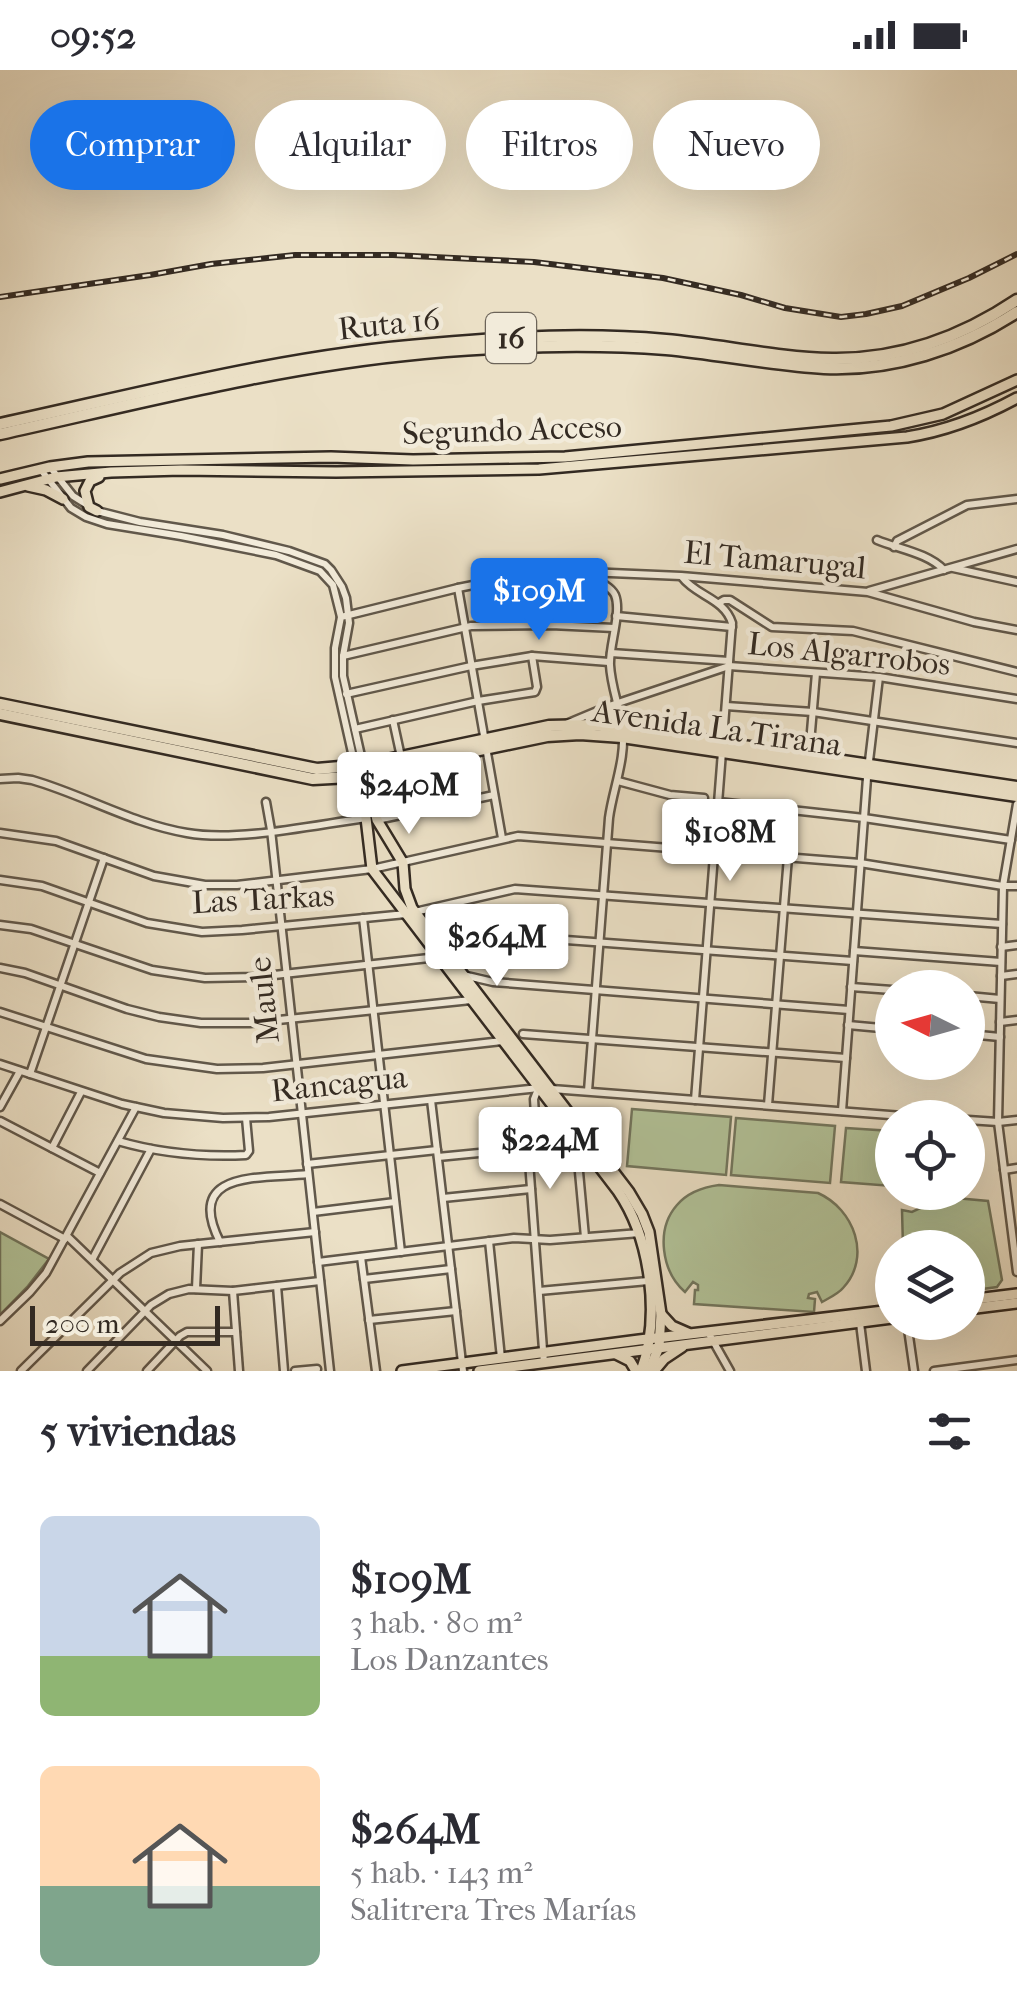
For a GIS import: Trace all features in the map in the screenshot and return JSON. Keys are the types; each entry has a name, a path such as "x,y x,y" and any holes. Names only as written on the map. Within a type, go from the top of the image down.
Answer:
{"highway":[{"name":"Ruta 16","path":"0,424 266,367 442,343 606,337 668,340 818,358 875,356 939,340 973,326 1017,300"},
{"name":"Ruta 16","path":"0,434 282,373 426,353 594,346 826,368 876,366 953,346 1017,312"},
{"name":"Avenida La Tirana","path":"0,704 327,770 360,771 400,757 485,743 557,734 623,733"},
{"name":"Avenida La Tirana","path":"0,714 324,780 565,725 593,725 723,748 1017,787"},
{"name":"Avenida La Tirana","path":"723,748 809,756 1017,796"}],"main road":[{"name":"Segundo Acceso","path":"0,479 101,462 554,458 891,426 943,414 1017,380"},
{"name":"Segundo Acceso","path":"0,492 48,473 556,468 907,437 938,432 1017,398"},
{"path":"97,511 86,500 90,481 132,472"},
{"path":"20,486 40,488 63,500"},
{"path":"360,771 372,819 372,869 439,951 502,1041 634,1199 661,1314 652,1371"},
{"path":"372,819 403,863 410,913"},
{"path":"439,951 462,975 644,1232 655,1343 638,1371 626,1358 614,1354"},
{"path":"985,1298 1017,1294"},
{"path":"985,1307 1017,1303"},
{"path":"710,1336 875,1312"},
{"path":"661,1314 692,1338"},
{"path":"479,1371 692,1338 875,1320"},
{"path":"652,1371 692,1338"},
{"path":"402,1371 462,1367 501,1358 542,1362 614,1354 655,1343"}],"street":[{"path":"48,473 63,500 78,513 106,524 276,555 320,572 333,584 346,618 336,648 335,677 360,771"},
{"path":"48,473 78,501 97,511 223,535 325,564 346,598 346,694 360,771"},
{"path":"894,547 897,541 966,504 1017,499"},
{"path":"877,540 932,559 948,569 1017,582"},
{"path":"868,592 1017,549"},
{"name":"El Tamarugal","path":"346,618 458,588 538,572 681,576 868,592 1016,631"},
{"path":"582,573 614,593 616,616 610,657 623,733 618,782 610,812 588,1092"},
{"path":"681,576 719,603 728,613 732,627 696,1100"},
{"path":"458,588 502,838"},
{"path":"719,603 730,600 772,627 853,631 1017,672"},
{"path":"616,616 732,627"},
{"path":"343,656 465,628 500,624 614,628"},
{"path":"346,694 532,656 729,664"},
{"path":"355,729 478,700 535,692 532,656"},
{"name":"Los Algarrobos","path":"565,725 729,664 879,677 1017,699"},
{"path":"809,756 816,672"},
{"path":"842,1111 872,720 879,677"},
{"path":"726,706 813,712 1017,743"},
{"path":"393,720 400,757"},
{"path":"0,779 43,783 150,824 213,836 372,819 494,795"},
{"path":"618,782 670,795 704,798"},
{"name":"Maule","path":"266,802 330,1371"},
{"path":"718,802 1010,840"},
{"path":"1017,804 1003,886 998,1122 1013,1211 1017,1272"},
{"path":"0,832 44,838 163,879 194,884 226,885 372,869 522,836 860,863 1017,886"},
{"path":"768,1105 788,857"},
{"path":"30,1074 104,858"},
{"name":"Las Tarkas","path":"0,880 42,886 147,923 180,930 229,932 410,913 516,889 1002,924"},
{"path":"363,918 401,1252"},
{"path":"0,924 32,929 138,966 187,976 240,978 368,965 439,951 484,934 853,960"},
{"path":"1002,947 1017,946"},
{"path":"854,950 1001,962"},
{"path":"0,968 126,1009 176,1020 232,1024 471,1000"},
{"path":"1001,976 1017,974"},
{"path":"462,975 492,982 849,1010"},
{"path":"851,987 875,989"},
{"path":"985,998 1000,999"},
{"path":"0,1012 130,1055 182,1066 232,1069 502,1041"},
{"path":"1000,1022 1017,1020"},
{"path":"848,1025 875,1027"},
{"path":"523,1034 846,1058"},
{"path":"985,1036 1000,1037"},
{"name":"Rancagua","path":"0,1064 136,1107 193,1116 302,1114 544,1088 875,1114"},
{"path":"0,1108 20,1071"},
{"path":"542,1362 531,1188 534,1099 544,1088"},
{"path":"52,1148 81,1092"},
{"path":"431,1100 462,1367"},
{"path":"0,1321 41,1280 136,1107"},
{"path":"118,1141 151,1149 246,1155 246,1118"},
{"path":"985,1121 1017,1120"},
{"path":"0,1121 100,1174"},
{"path":"308,1164 581,1143"},
{"path":"92,1259 151,1149"},
{"path":"578,1161 585,1237"},
{"path":"1004,1170 1017,1168"},
{"path":"220,1242 212,1225 210,1206 221,1187 233,1182 308,1174"},
{"path":"442,1198 531,1188"},
{"path":"312,1212 396,1202"},
{"path":"0,1204 66,1237 208,1371"},
{"path":"21,1371 127,1267 151,1254 170,1247 315,1232"},
{"path":"318,1262 519,1238 644,1232"},
{"path":"489,1242 501,1358"},
{"path":"196,1289 198,1244"},
{"path":"361,1256 376,1371"},
{"path":"364,1279 451,1269"},
{"path":"538,1291 648,1281"},
{"path":"88,1371 146,1311 168,1294 320,1282"},
{"path":"277,1286 284,1371"},
{"path":"233,1290 239,1371"},
{"path":"369,1320 456,1311"},
{"path":"860,1322 866,1371"},
{"path":"146,1371 176,1340 191,1331 236,1332"},
{"path":"710,1336 730,1371"},
{"path":"910,1340 914,1371"},
{"path":"934,1371 1017,1360"},
{"path":"295,1371 317,1370"}],"green space":[{"path":"632,1109 731,1117 726,1175 627,1166"},
{"path":"736,1118 835,1126 830,1183 731,1175"},
{"path":"846,1128 875,1130 875,1185 841,1182"},
{"path":"719,1185 818,1193 831,1200 849,1222 857,1249 852,1276 843,1288 822,1302 817,1292 809,1294 808,1298 815,1299 814,1312 694,1304 698,1285 693,1282 685,1292 667,1262 666,1226 686,1197"},
{"path":"988,1201 1002,1280 997,1287 985,1289 985,1230 903,1230 902,1210 985,1210"},
{"path":"0,1232 49,1259 0,1315"}],"railway":[{"path":"0,297 295,255 393,255 534,262 663,278 785,308 841,317 902,306 1017,254"}]}
